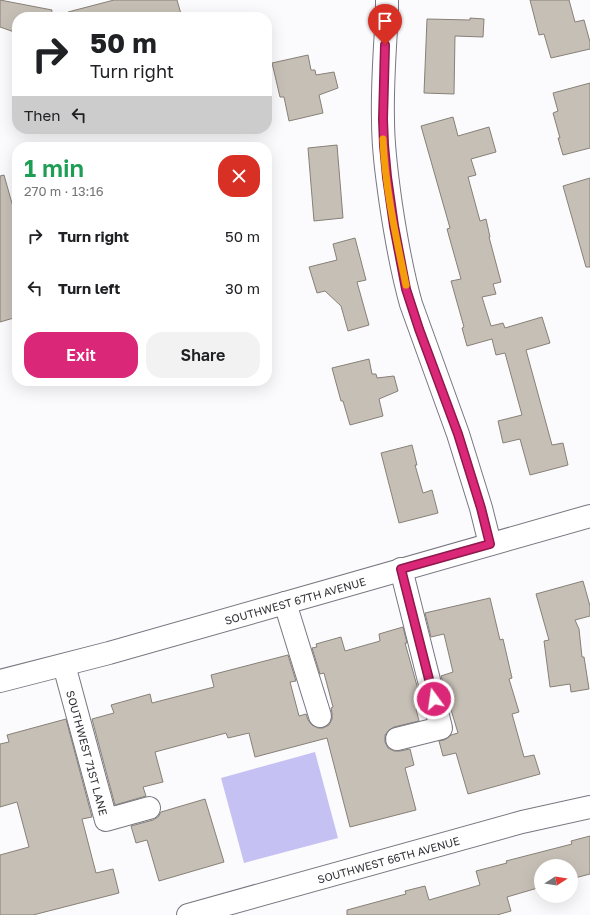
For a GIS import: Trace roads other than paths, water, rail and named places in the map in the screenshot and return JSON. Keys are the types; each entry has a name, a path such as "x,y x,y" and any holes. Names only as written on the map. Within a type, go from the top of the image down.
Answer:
{"street":[{"path":"387,0 383,138 387,177 406,289 458,434 481,508 490,544"},
{"name":"SOUTHWEST 67TH AVENUE","path":"0,681 64,665 490,544 589,519"},
{"path":"397,740 441,728 401,569"},
{"path":"285,603 320,716"},
{"name":"SOUTHWEST 71ST LANE","path":"64,665 106,820 149,808"},
{"name":"SOUTHWEST 66TH AVENUE","path":"188,915 522,822 590,807"}]}
